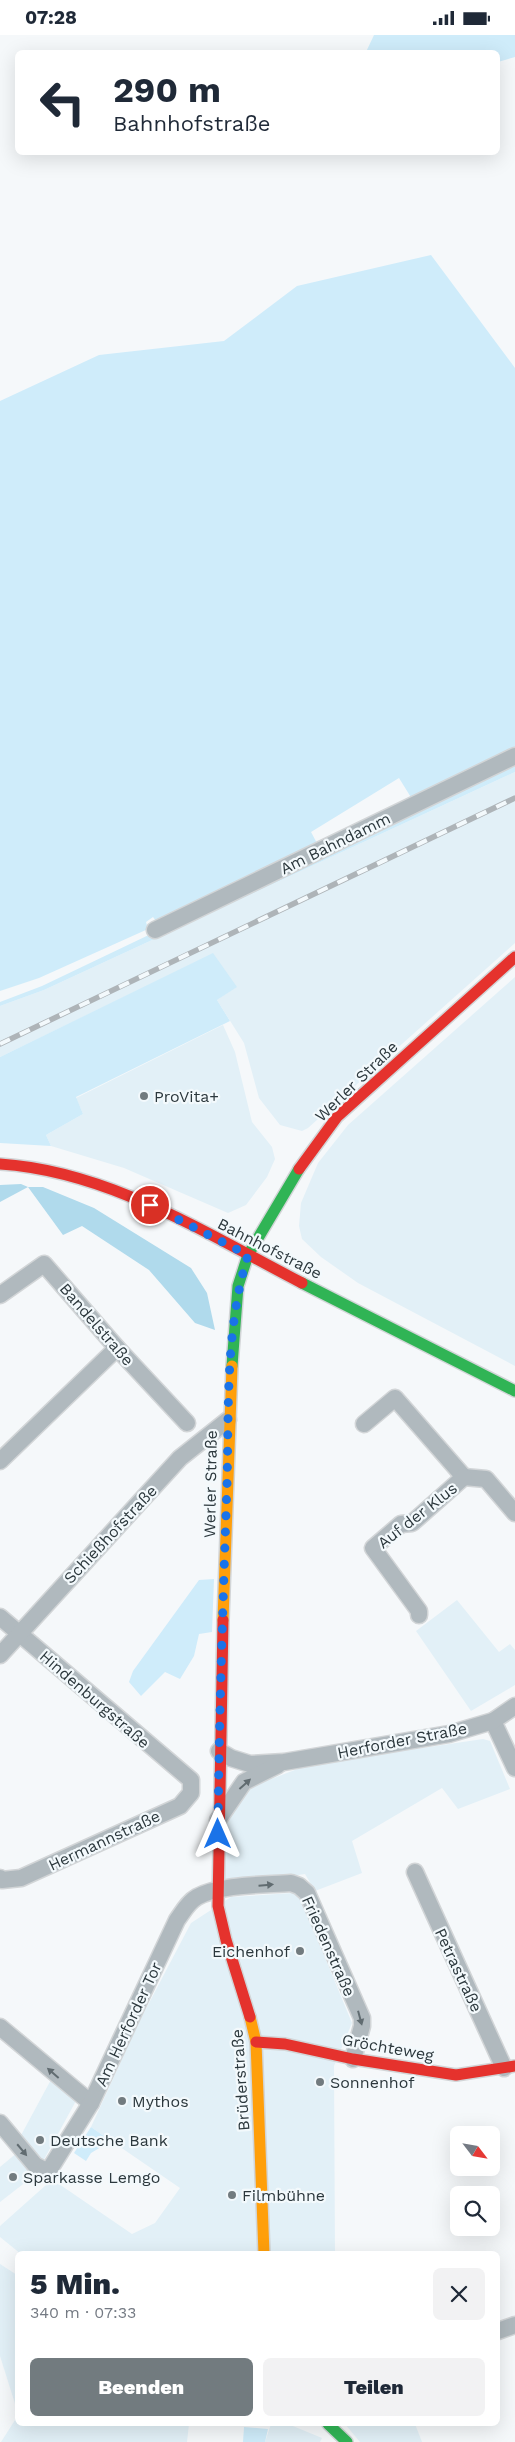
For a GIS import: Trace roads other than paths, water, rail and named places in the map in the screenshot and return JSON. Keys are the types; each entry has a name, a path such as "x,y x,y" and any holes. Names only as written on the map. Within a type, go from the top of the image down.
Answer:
{"main road":[{"name":"Werler Straße","path":"218,1820 228,1421 238,1286 248,1255 304,1160 337,1117 515,957"},
{"name":"Bahnhofstraße","path":"0,1165 46,1169 126,1194 515,1391"},
{"name":"Brüderstraße","path":"218,1820 218,1890 222,1931 251,2015 256,2042 264,2251"},
{"name":"Gröchteweg","path":"256,2042 285,2044 353,2059 456,2075 510,2067"},
{"path":"330,2426 347,2442"}],"street":[{"name":"Am Bahndamm","path":"155,930 515,756"},
{"name":"Bandelstraße","path":"0,1295 44,1263 117,1348 187,1423"},
{"path":"0,1461 117,1348"},
{"name":"Auf der Klus","path":"364,1424 395,1398 464,1477 412,1523 401,1524 373,1548 419,1611 419,1615"},
{"name":"Schießhofstraße","path":"0,1655 180,1458 228,1421"},
{"path":"464,1477 486,1479 515,1513"},
{"name":"Hindenburgstraße","path":"0,1617 191,1780"},
{"name":"Herforder Straße","path":"219,1751 231,1758 250,1764 284,1762 449,1734 493,1721 515,1706"},
{"path":"493,1721 515,1768"},
{"name":"Herforder Straße","path":"218,1820 244,1782 284,1762"},
{"name":"Hermannstraße","path":"0,1878 2,1880 21,1878 180,1806 190,1793 191,1780"},
{"name":"Petrastraße","path":"415,1872 510,2067"},
{"name":"Friedenstraße","path":"218,1890 292,1883 307,1893 362,2018 362,2026 353,2059"},
{"name":"Am Herforder Tor","path":"0,2123 35,2165 48,2172 91,2103 177,1920 187,1905 198,1896 218,1890"},
{"path":"0,2027 91,2103"},
{"path":"500,2330 515,2325"}],"railway":[{"path":"0,1044 515,798"}],"place":[{"name":"ProVita+","path":"144,1096"},
{"name":"Eichenhof","path":"300,1951"},
{"name":"Sonnenhof","path":"320,2082"},
{"name":"Mythos","path":"122,2101"},
{"name":"Deutsche Bank","path":"40,2140"},
{"name":"Sparkasse Lemgo","path":"13,2177"},
{"name":"Filmbühne","path":"232,2195"}]}
